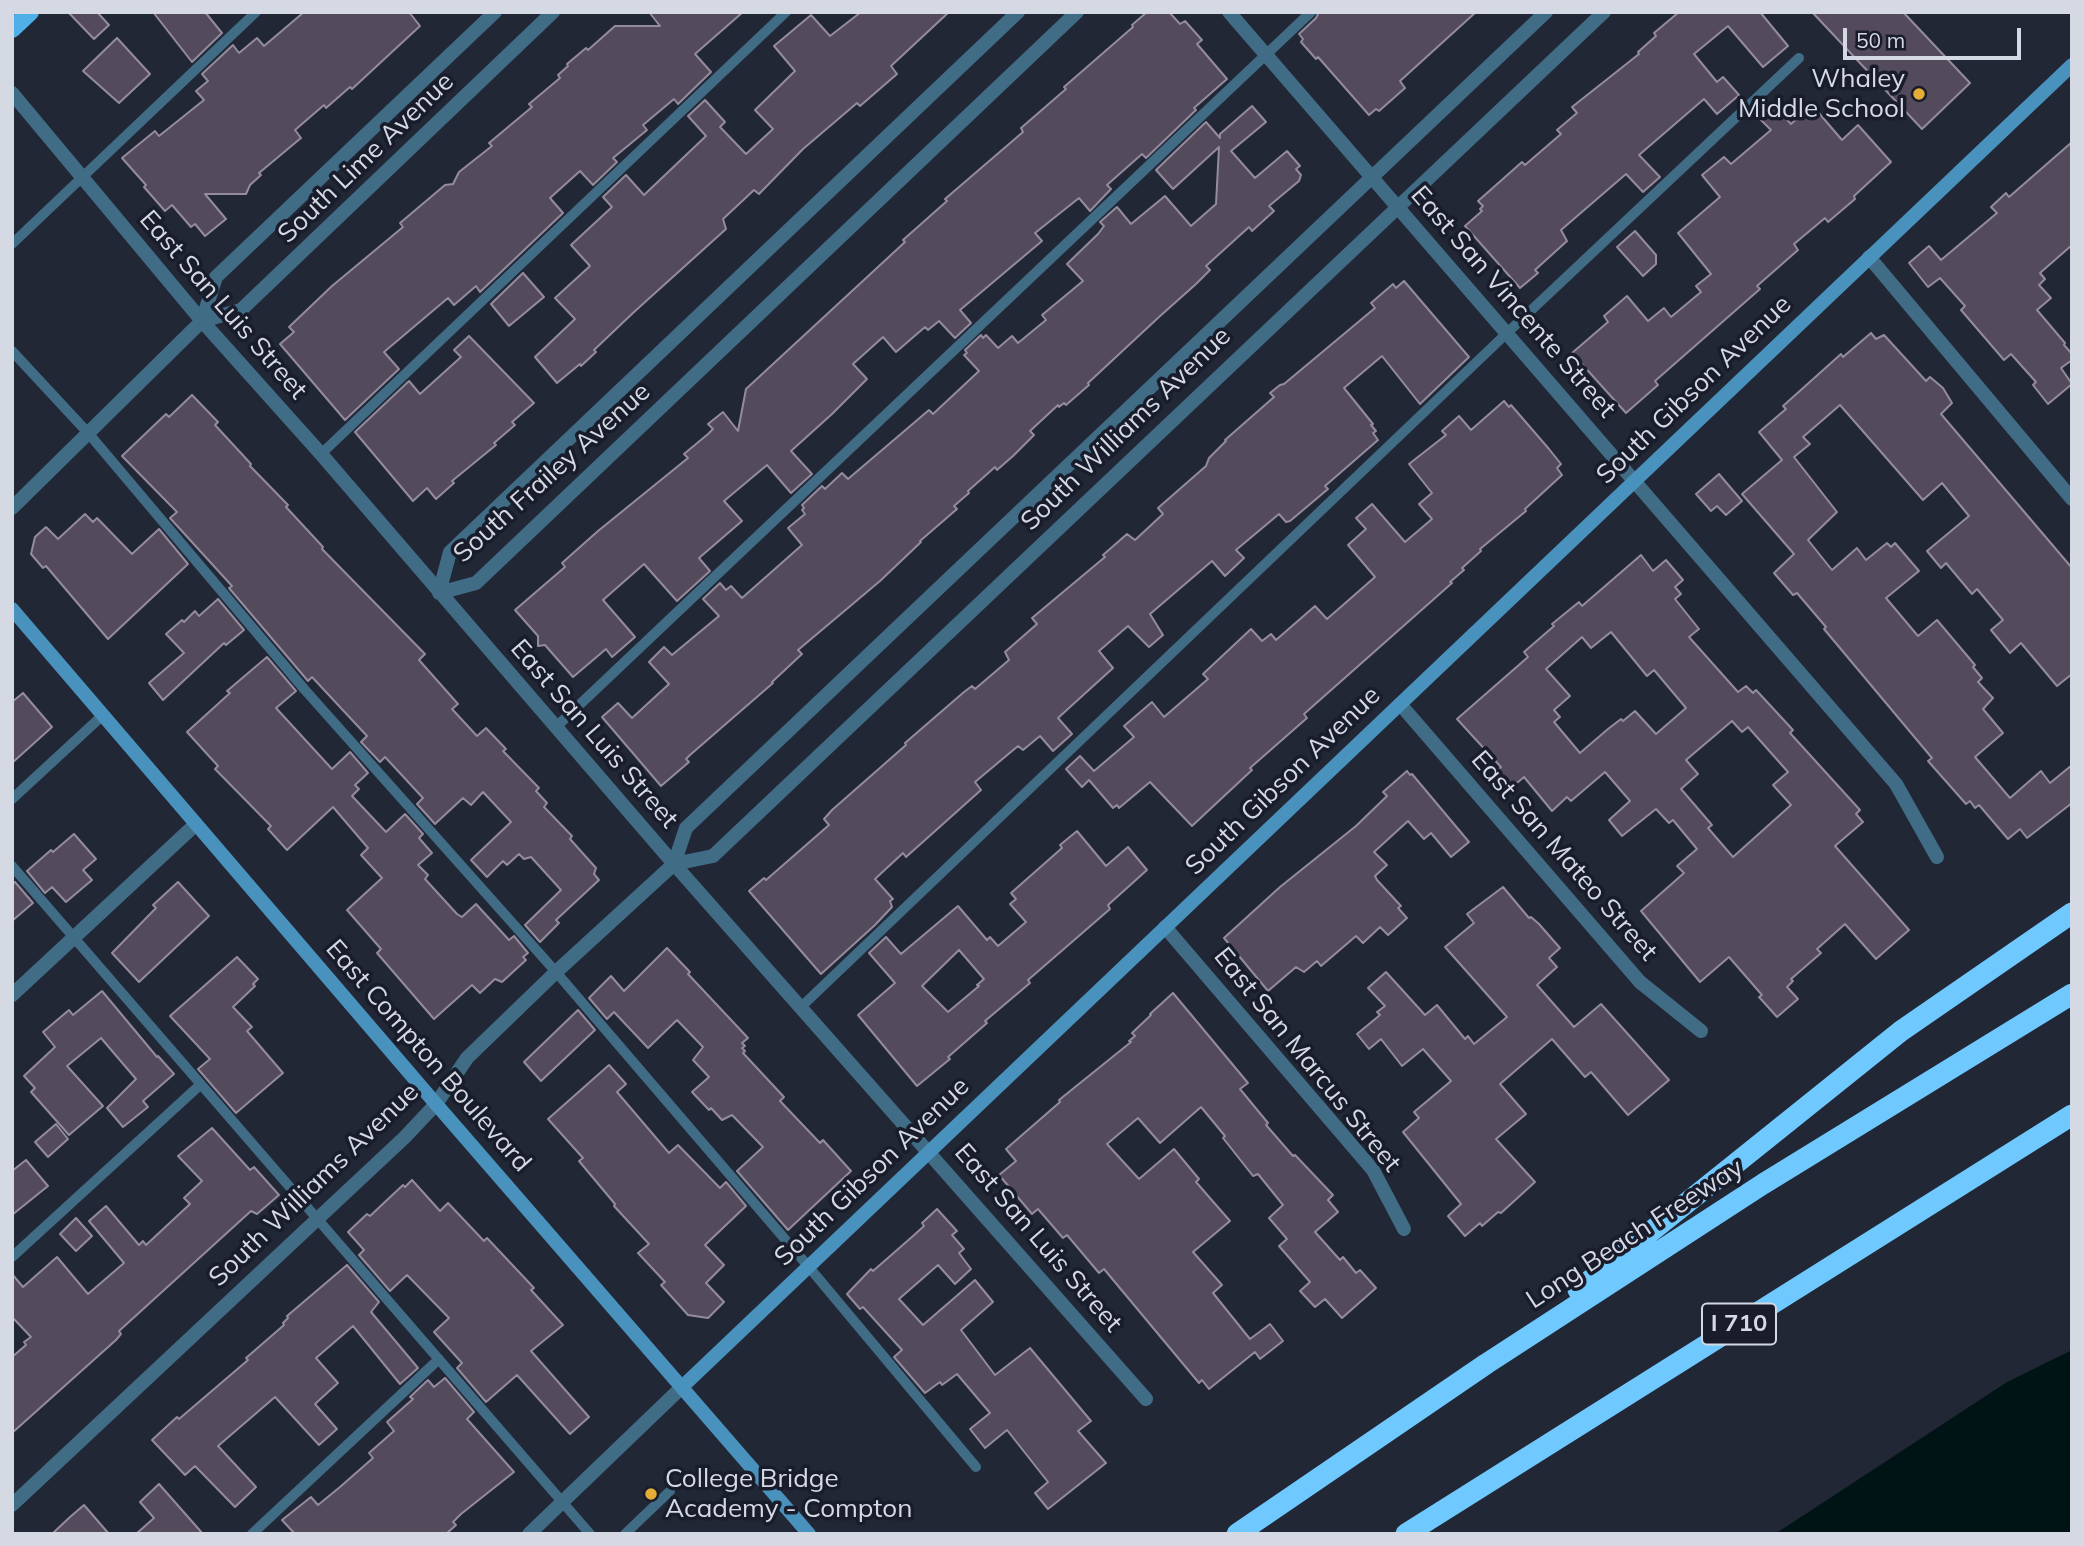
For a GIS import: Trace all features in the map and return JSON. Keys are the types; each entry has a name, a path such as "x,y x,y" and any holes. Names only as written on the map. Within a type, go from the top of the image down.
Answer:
{"highway":[{"path":"1486,1364 1901,1031 2072,913"},
{"name":"Long Beach Freeway","path":"1237,1534 1486,1364 1763,1184 2072,995"},
{"name":"I 710","path":"1406,1534 2072,1115"}],"main road":[{"path":"12,29 30,12"}],"street":[{"name":"South Lime Avenue","path":"12,508 202,320 216,277 495,12"},
{"name":"South Lime Avenue","path":"202,320 241,310 553,12"},
{"name":"South Frailey Avenue","path":"1018,12 450,551 439,593 476,583 1077,12"},
{"name":"East San Vincente Street","path":"1229,12 1896,784 1937,857"},
{"name":"South Williams Avenue","path":"12,1505 405,1137 436,1104 467,1058 555,972 674,864 686,828 1546,12"},
{"name":"South Williams Avenue","path":"674,864 713,856 1604,12"},
{"name":"South Gibson Avenue","path":"529,1534 2072,65"},
{"name":"East San Luis Street","path":"12,93 80,178 674,864 1146,1399"},
{"path":"1869,257 2072,499"},
{"name":"East Compton Boulevard","path":"12,609 809,1534"},
{"name":"East San Mateo Street","path":"1400,704 1640,982 1701,1031"},
{"path":"12,995 196,824"},
{"name":"East San Marcus Street","path":"1165,927 1373,1170 1404,1229"}],"lane":[{"path":"12,244 256,12"},
{"path":"321,454 786,12"},
{"path":"556,727 1311,12"},
{"path":"801,1007 1507,332 1799,58"},
{"path":"12,351 89,434 305,690 555,972 808,1266 976,1467"},
{"path":"12,799 103,715"},
{"path":"12,866 590,1534"},
{"path":"12,1257 200,1085"},
{"path":"252,1534 439,1359"},
{"path":"625,1534 670,1491"}],"shaded area":[{"path":"2072,1350 2072,1534 1775,1534 2007,1382"}],"building":[{"path":"68,12 97,12 109,25 94,39"},
{"path":"153,12 205,12 222,33 192,62"},
{"path":"304,12 409,12 420,26 352,89 350,87 326,108 324,105 295,130 301,138 259,173 261,175 250,185 246,194 205,194 226,219 205,236 195,224 191,227 172,205 165,211 122,158 155,131 159,136 204,100 196,91 208,81 202,74 233,45 239,53 257,38 264,46"},
{"path":"649,12 743,12 695,54 711,72 678,104 674,99 643,125 647,130 613,158 617,162 593,185 580,171 550,198 563,213 480,292 476,286 454,305 448,298 384,352 399,369 345,420 280,344 294,332 289,327 332,286 403,227 400,223 445,185 453,184 459,172 492,146 489,143 532,107 529,104 560,78 558,75 567,64 586,48 588,50 615,26 660,26"},
{"path":"861,12 949,12 891,66 897,74 860,106 857,103 803,149 759,194 754,190 723,219 726,229 634,312 581,366 580,364 557,383 535,357 575,319 555,298 590,266 571,245 612,207 603,197 626,175 644,195 706,136 688,116 705,100 725,122 720,127 746,154 773,129 755,110 795,71 774,46 811,15 830,36"},
{"path":"1147,12 1169,12 1180,24 1185,21 1202,40 1197,44 1227,79 1194,108 1196,110 1146,158 1142,154 1107,185 1111,189 1090,211 1079,198 1035,233 1042,241 960,310 971,323 955,338 939,321 928,330 925,327 896,352 883,337 853,364 867,379 791,451 812,474 791,493 767,465 724,501 742,521 699,558 710,571 677,601 644,564 603,600 635,637 612,657 606,649 573,677 545,645 538,646 538,636 515,610 565,567 562,563 598,531 688,458 684,454 713,429 708,424 723,412 738,431 746,389 905,242 903,240 947,201 945,199 1023,132 1021,128"},
{"path":"1319,12 1476,12 1400,81 1405,88 1379,111 1376,109 1369,115 1318,57 1316,59 1301,42 1303,39 1299,34"},
{"path":"1679,12 1760,12 1788,46 1763,67 1728,26 1694,54 1717,82 1723,77 1739,95 1717,114 1704,99 1639,155 1660,177 1643,192 1626,174 1561,230 1567,241 1535,270 1538,273 1520,288 1465,226 1482,211 1480,209 1483,206 1478,201 1522,162 1525,165 1561,134 1557,130 1577,113 1572,107 1639,54 1638,52 1656,36 1654,33"},
{"path":"1812,12 1903,12 1970,83 1922,129"},
{"path":"117,38 150,74 119,103 83,71"},
{"path":"1774,105 1791,124 1812,105 1842,140 1858,125 1891,162 1828,222 1825,218 1794,244 1798,250 1757,286 1760,289 1655,381 1658,385 1626,413 1572,353 1608,322 1604,316 1627,296 1648,321 1664,308 1671,317 1701,292 1696,286 1711,274 1678,233 1720,197 1702,175 1724,157 1731,164 1771,130 1759,118"},
{"path":"1252,106 1266,122 1231,151 1255,178 1287,151 1300,166 1296,169 1301,175 1299,181 1269,206 1274,211 1252,231 1249,227 1206,266 1210,270 1088,383 1089,385 1066,405 1058,405 1030,431 1034,435 1013,456 997,470 995,467 968,491 954,506 957,509 880,581 798,650 802,654 773,683 690,755 686,759 689,762 661,786 602,717 618,703 632,718 669,684 649,662 664,647 672,655 719,616 703,599 720,583 726,590 731,586 742,598 802,545 788,528 805,514 802,505 822,486 825,489 842,473 848,479 929,410 933,414 979,371 964,355 967,353 965,350 981,335 983,338 986,335 998,348 1012,336 1018,343 1046,320 1042,315 1083,281 1067,264 1098,234 1104,226 1100,222 1117,207 1131,224 1165,196 1191,226 1216,204 1219,147 1173,189 1156,170 1206,122 1220,138 1220,134"},
{"path":"2072,142 2072,245 2040,273 2045,279 2039,285 2051,298 2037,310 2072,354 2072,360 2061,368 2072,384 2048,404 2033,385 2036,382 2011,354 2004,360 1961,310 1965,306 1940,278 1928,287 1909,263 1929,246 1941,260 1997,213 1991,207 2006,193 2009,197"},
{"path":"1635,231 1656,255 1656,264 1643,276 1617,247"},
{"path":"523,273 544,297 509,326 491,304"},
{"path":"1404,281 1469,357 1420,404 1382,356 1344,388 1373,424 1371,425 1376,431 1373,433 1378,440 1325,486 1328,489 1290,521 1286,522 1279,514 1236,550 1244,558 1225,576 1212,561 1150,614 1163,635 1149,647 1128,626 1099,651 1113,668 1058,718 1072,734 1053,751 1040,736 1023,750 1018,746 975,782 981,790 906,857 903,853 875,879 893,899 890,901 892,907 821,974 749,891 764,878 766,880 829,825 824,819 832,810 906,745 905,743 964,692 972,686 975,689 1009,660 1005,652 1037,624 1032,618 1105,557 1103,555 1127,534 1135,540 1163,514 1158,508 1206,466 1209,458 1225,440 1274,397 1270,393 1375,308 1371,303 1393,284 1396,288"},
{"path":"1871,333 1876,339 1884,335 1926,381 1930,377 1943,388 1952,403 1941,414 2072,568 2072,674 2057,686 2021,643 2010,653 1991,630 2003,620 1977,589 1972,594 1946,563 1941,568 1927,551 1969,516 1942,483 1923,500 1840,405 1803,437 1810,444 1794,457 1837,512 1808,540 1832,570 1857,548 1866,560 1887,543 1891,547 1895,543 1919,571 1886,598 1918,636 1937,620 1975,665 1973,667 1982,678 1978,682 1993,698 1983,709 2003,733 1975,757 2010,798 2041,771 2050,783 2072,765 2072,803 2027,838 2020,829 2008,839 1979,805 1975,808 1970,801 1966,804 1928,761 1932,758 1824,629 1826,627 1797,593 1793,595 1774,573 1794,554 1742,494 1782,460 1759,432 1786,409 1783,406 1841,354 1843,357"},
{"path":"469,336 534,403 512,422 515,425 494,443 496,445 452,481 454,483 436,499 427,488 413,501 355,432 409,381 420,394 461,357 454,350"},
{"path":"192,395 218,422 215,425 288,505 286,507 322,549 425,654 419,660 458,704 452,709 477,736 486,728 506,749 503,751 539,788 536,791 547,803 544,807 572,836 570,839 596,868 594,874 599,880 556,920 559,923 540,942 525,925 561,890 531,857 524,859 519,854 507,865 503,861 487,877 471,860 511,822 483,792 471,805 463,798 435,824 417,804 423,798 385,757 380,762 361,742 367,736 312,677 308,681 229,588 232,586 170,518 177,512 122,456 166,414 169,417"},
{"path":"1504,401 1509,407 1511,405 1561,464 1557,468 1562,475 1525,509 1526,511 1480,549 1481,551 1462,568 1464,570 1450,582 1452,583 1304,714 1307,718 1250,768 1252,770 1192,826 1150,782 1119,808 1117,805 1113,808 1089,780 1082,787 1066,769 1080,756 1094,771 1134,737 1124,726 1152,702 1164,717 1208,679 1203,674 1251,629 1262,641 1271,634 1276,640 1315,606 1327,619 1375,577 1348,545 1366,529 1356,518 1372,504 1405,542 1432,519 1419,504 1432,493 1409,464 1446,435 1442,431 1459,416 1471,430"},
{"path":"1719,474 1742,501 1726,515 1717,506 1711,511 1696,494"},
{"path":"85,514 93,522 97,518 132,554 159,529 188,564 108,639 46,566 43,568 31,554 35,537 46,527 58,539"},
{"path":"1641,555 1653,571 1666,560 1683,580 1675,587 1681,594 1675,599 1699,629 1689,637 1738,692 1746,686 1753,693 1756,690 1793,730 1790,733 1860,810 1856,814 1863,822 1835,846 1909,930 1876,959 1845,924 1817,949 1821,953 1791,979 1793,981 1787,987 1798,999 1777,1017 1729,957 1700,982 1641,911 1684,873 1677,866 1697,849 1673,820 1669,823 1656,809 1622,836 1609,820 1630,801 1605,772 1571,801 1567,797 1552,811 1524,777 1511,788 1497,771 1501,767 1457,719 1528,657 1524,652 1554,626 1552,624 1579,602 1582,606","holes":["1611,632 1647,676 1654,670 1686,708 1656,734 1635,711 1623,721 1621,719 1580,753 1554,722 1560,717 1554,710 1570,696 1546,669 1582,637 1591,648","1732,721 1742,732 1748,727 1788,772 1773,785 1791,805 1733,857 1708,828 1712,825 1681,789 1698,774 1686,760"]},
{"path":"218,599 244,630 226,645 224,643 163,700 149,683 184,653 166,634 195,611 199,616"},
{"path":"267,657 296,691 276,708 332,769 350,752 368,773 355,785 359,789 352,796 386,832 405,814 423,834 419,838 432,853 418,865 428,875 425,879 457,914 462,917 476,904 509,940 514,936 528,953 523,957 526,960 502,982 495,979 480,993 472,985 434,1019 377,953 381,949 347,910 382,878 361,855 368,848 333,807 287,850 268,829 271,826 215,769 218,766 187,732 230,693 227,691"},
{"path":"23,693 52,727 12,763 12,702"},
{"path":"1407,771 1469,842 1451,857 1431,833 1424,839 1408,821 1374,852 1387,865 1375,876 1377,880 1401,906 1398,908 1407,918 1388,935 1380,927 1363,943 1356,936 1321,966 1317,961 1304,972 1296,967 1268,991 1224,938 1280,887 1356,826 1387,796 1383,792"},
{"path":"1077,831 1106,866 1128,847 1147,870 1108,905 1110,909 1028,980 1030,983 985,1021 987,1023 948,1057 950,1059 917,1086 858,1015 895,983 869,953 886,937 901,954 958,906 987,940 990,937 998,946 1026,922 1010,904 1016,899 1011,893 1062,848 1060,845","holes":["959,950 984,979 948,1012 922,986"]},
{"path":"74,834 96,859 83,870 92,880 66,902 52,887 45,893 27,871"},
{"path":"15,882 33,903 12,921 12,884"},
{"path":"178,882 209,916 139,982 112,953 156,908 153,905"},
{"path":"1503,887 1529,918 1539,924 1560,948 1549,958 1557,967 1537,985 1574,1027 1601,1004 1669,1080 1628,1115 1591,1072 1585,1077 1552,1039 1500,1084 1526,1114 1496,1139 1535,1182 1501,1213 1498,1212 1482,1226 1480,1223 1465,1236 1448,1216 1461,1204 1403,1132 1419,1118 1414,1112 1451,1081 1423,1049 1402,1066 1381,1039 1369,1049 1357,1034 1380,1015 1377,1012 1385,1006 1368,988 1386,972 1425,1015 1437,1005 1465,1039 1468,1036 1474,1044 1507,1017 1445,947 1474,923 1467,914"},
{"path":"667,948 748,1038 742,1043 745,1046 742,1048 745,1051 743,1053 784,1097 780,1101 820,1143 823,1140 851,1171 788,1230 737,1171 763,1147 732,1115 722,1120 692,1092 709,1077 693,1060 703,1047 677,1020 648,1048 614,1012 607,1019 589,998 611,976 624,991"},
{"path":"237,957 258,979 253,984 255,986 233,1007 252,1027 247,1031 283,1073 236,1113 198,1069 210,1059 170,1016"},
{"path":"102,991 174,1074 143,1101 148,1107 123,1127 107,1108 136,1079 101,1038 67,1066 103,1106 69,1135 31,1092 35,1088 24,1076 55,1047 43,1032 69,1010 73,1015"},
{"path":"1173,993 1248,1083 1240,1089 1268,1123 1266,1125 1333,1195 1328,1200 1338,1212 1315,1232 1340,1260 1343,1257 1356,1273 1360,1270 1376,1288 1342,1318 1325,1299 1315,1307 1300,1291 1310,1282 1279,1246 1287,1239 1269,1218 1283,1205 1258,1174 1253,1176 1201,1107 1160,1143 1138,1118 1107,1144 1139,1179 1174,1149 1199,1179 1196,1182 1230,1221 1193,1252 1222,1285 1213,1293 1250,1339 1270,1324 1283,1341 1260,1359 1255,1352 1209,1389 1202,1380 1199,1383 1104,1269 1099,1273 1067,1235 1063,1238 1038,1209 1032,1214 999,1175 1016,1161 1006,1149 1060,1102 1059,1100 1131,1042 1129,1041 1135,1036 1132,1033"},
{"path":"578,1010 595,1030 541,1081 524,1062"},
{"path":"609,1065 626,1084 617,1092 669,1153 678,1145 720,1188 726,1182 746,1206 705,1245 724,1265 706,1283 724,1302 708,1318 688,1315 661,1285 665,1282 638,1253 649,1244 614,1206 579,1161 583,1158 548,1119"},
{"path":"56,1124 68,1139 48,1157 35,1142"},
{"path":"212,1128 250,1170 254,1167 279,1195 257,1214 251,1211 119,1331 121,1334 116,1340 12,1433 12,1357 31,1337 12,1317 12,1274 23,1287 57,1257 88,1294 124,1263 89,1221 106,1206 139,1245 143,1241 146,1245 190,1204 184,1198 202,1181 178,1156"},
{"path":"26,1160 48,1186 12,1215 12,1171"},
{"path":"412,1180 440,1211 448,1203 484,1241 487,1238 534,1288 531,1290 563,1325 531,1351 589,1417 570,1434 517,1375 486,1402 457,1368 462,1363 434,1332 449,1318 407,1275 390,1291 359,1255 364,1250 348,1232"},
{"path":"937,1209 957,1231 952,1235 964,1249 959,1253 971,1269 955,1284 938,1265 899,1299 923,1325 975,1280 993,1302 961,1330 995,1375 1030,1348 1091,1421 1078,1431 1106,1463 1048,1509 1035,1493 1048,1482 1007,1430 985,1448 970,1429 990,1413 957,1374 925,1393 894,1357 902,1350 863,1307 860,1309 847,1294 871,1269 873,1271 924,1226 922,1223"},
{"path":"76,1218 92,1236 76,1251 60,1234"},
{"path":"347,1265 379,1302 371,1312 418,1368 400,1384 353,1326 316,1358 338,1383 315,1404 337,1429 319,1445 275,1397 218,1446 256,1487 235,1507 195,1466 185,1475 152,1440 248,1360 246,1358 284,1325 287,1316"},
{"path":"445,1378 474,1412 467,1419 514,1472 461,1514 453,1522 456,1525 446,1534 295,1534 282,1520 311,1497 318,1505 340,1487 373,1458 369,1453 394,1431 387,1422 413,1399 410,1397 428,1380 434,1387"},
{"path":"159,1484 203,1534 136,1534 154,1518 140,1502"},
{"path":"84,1505 109,1534 52,1534 70,1517"}],"place":[{"name":"Whaley Middle School","path":"1919,94"},
{"name":"College Bridge Academy - Compton","path":"651,1494"}]}
